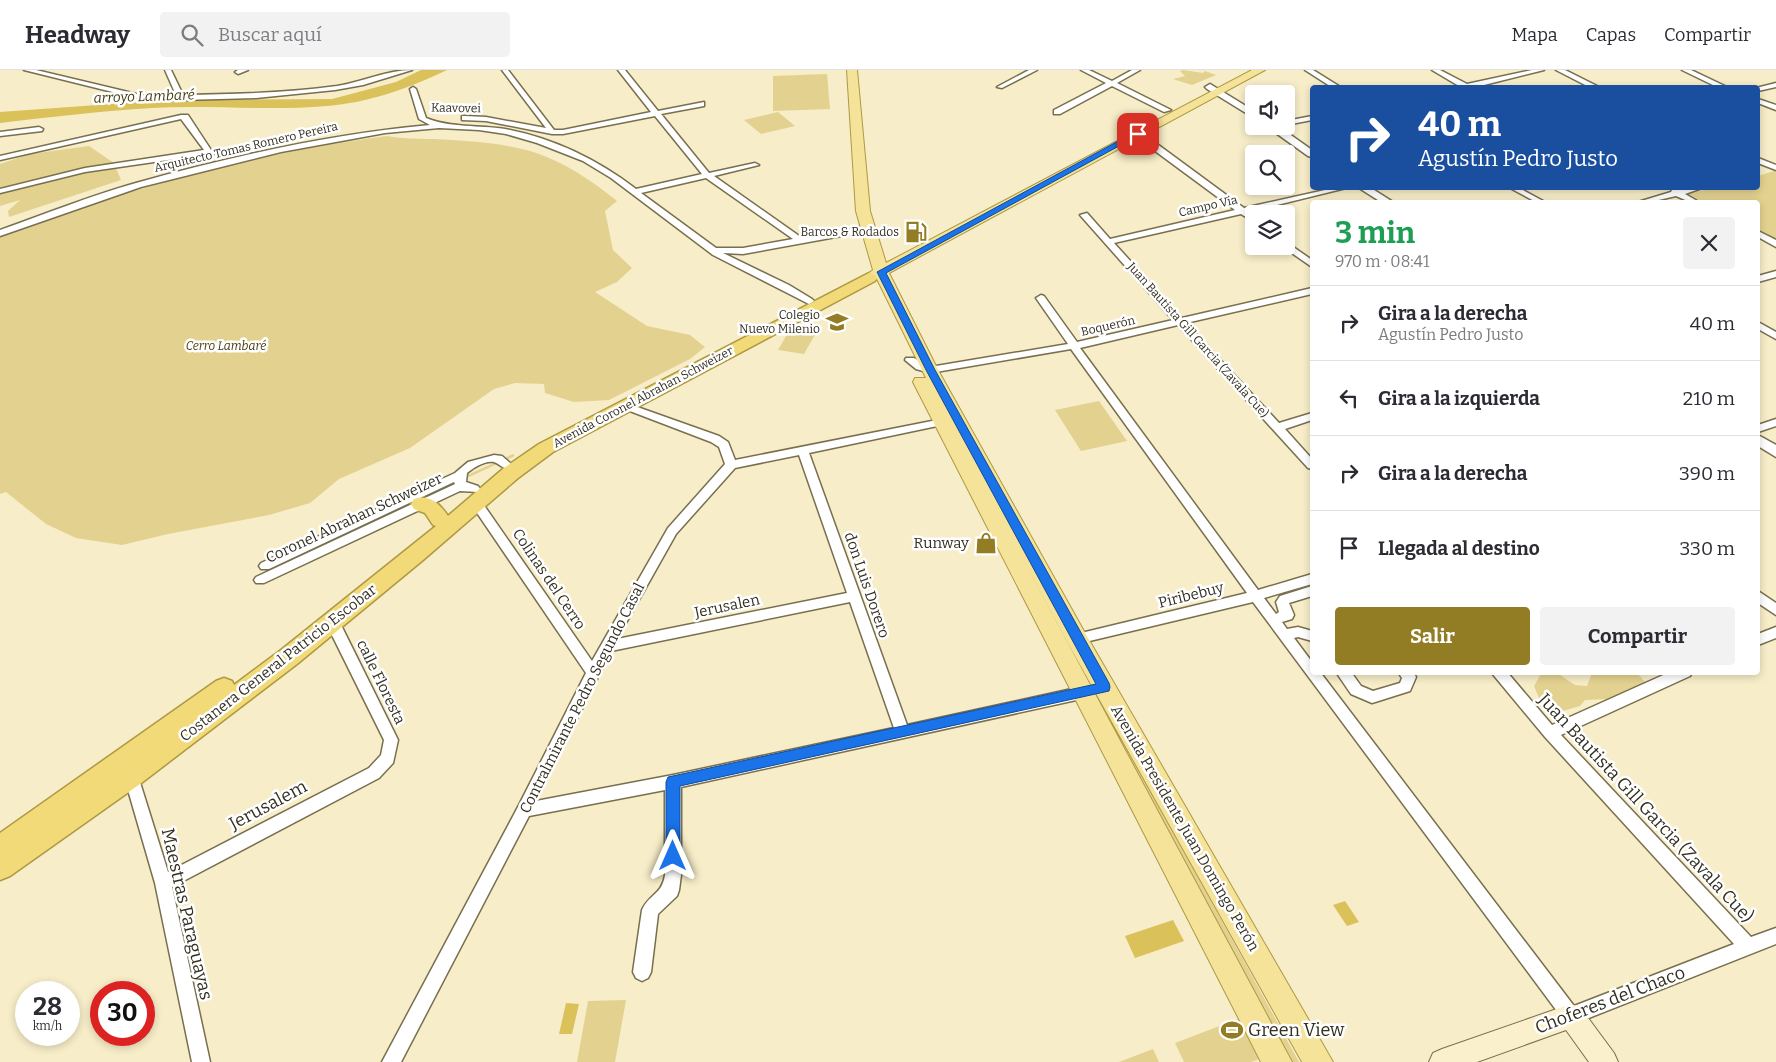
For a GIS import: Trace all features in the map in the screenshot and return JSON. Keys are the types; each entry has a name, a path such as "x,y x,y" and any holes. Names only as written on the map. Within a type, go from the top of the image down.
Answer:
{"highway":[{"name":"Avenida Coronel Abrahan Schweizer","path":"544,443 809,301 874,271"},
{"name":"Avenida Coronel Abrahan Schweizer","path":"544,443 626,406 874,271"},
{"name":"Costanera General Patricio Escobar","path":"0,850 301,631 440,520 468,488 500,472 544,443"},
{"name":"Costanera General Patricio Escobar","path":"0,867 131,776 333,622 416,555 468,488 511,473 544,443"},
{"path":"416,555 418,548 426,540 500,472"},
{"path":"421,504 432,508 440,520"}],"main road":[{"name":"Avenida Presidente Juan Domingo Perón","path":"839,70 854,174"},
{"name":"Avenida Presidente Juan Domingo Perón","path":"852,70 854,174 851,212 875,248 874,271 1077,639 1318,1062"},
{"path":"1134,131 1214,89 1244,70"},
{"path":"1214,89 1260,70"},
{"name":"Avenida Coronel Abrahan Schweizer","path":"874,271 1134,131 1167,110 1214,89"},
{"name":"Avenida Coronel Abrahan Schweizer","path":"874,271 907,249 1134,131"},
{"name":"Avenida Presidente Juan Domingo Perón","path":"862,230 874,271 910,360 1082,693 1277,1062"},
{"path":"875,248 889,252 907,249"},
{"path":"1571,1016 1605,1062"},
{"name":"Choferes del Chaco","path":"1442,1062 1571,1016"}],"street":[{"path":"28,70 138,98 256,96 334,88 361,84 409,70"},
{"path":"168,70 181,98"},
{"path":"505,70 552,132 540,141"},
{"path":"622,70 655,113 708,175 801,241"},
{"path":"1000,87 1034,70"},
{"path":"1084,70 1167,110"},
{"path":"1057,112 1136,70"},
{"path":"1308,70 1334,85"},
{"path":"1435,70 1463,85"},
{"path":"1476,85 1541,70"},
{"path":"1559,70 1592,85"},
{"path":"1685,70 1719,85"},
{"path":"1760,89 1776,85"},
{"path":"413,89 424,118 440,126"},
{"path":"1214,89 1245,109"},
{"path":"1760,101 1776,108"},
{"name":"Kaavovei","path":"0,190 85,170 209,152 256,149 424,118 486,119 552,132 578,130 701,104"},
{"path":"0,158 181,116 185,117 209,152"},
{"path":"1295,121 1310,118"},
{"name":"Arquitecto Tomas Romero Pereira","path":"0,232 116,192 255,156 385,131 440,126 488,129 540,141 593,162 716,253 786,287 809,301"},
{"path":"0,134 39,128"},
{"path":"1134,131 1245,213"},
{"path":"1284,135 1310,153"},
{"path":"1760,161 1775,167"},
{"path":"634,192 755,165"},
{"path":"1760,171 1775,167"},
{"name":"Campo Vía","path":"1109,242 1333,190"},
{"path":"1367,190 1385,200"},
{"path":"1518,190 1536,200"},
{"path":"1669,190 1691,200"},
{"path":"1650,200 1689,190"},
{"name":"Juan Bautista Gill Garcia (Zavala Cue)","path":"1084,215 1310,463"},
{"path":"712,249 729,252 743,251 862,230"},
{"path":"1760,235 1776,244"},
{"path":"1295,251 1310,262"},
{"path":"1760,278 1776,274"},
{"name":"Boquerón","path":"930,370 1074,346 1310,291"},
{"path":"1041,298 1310,670"},
{"path":"1760,327 1776,336"},
{"path":"910,360 920,367 930,370"},
{"path":"626,406 715,439 724,445 731,465 942,422"},
{"path":"1278,427 1310,417"},
{"path":"1760,428 1776,422"},
{"path":"1760,441 1776,452"},
{"name":"don Luis Dorero","path":"802,449 902,731"},
{"name":"Contralmirante Pedro Segundo Casal","path":"392,1060 524,810 606,647 672,530 731,465"},
{"name":"Coronel Abrahan Schweizer","path":"260,580 421,504 468,488"},
{"name":"Coronel Abrahan Schweizer","path":"265,566 468,488"},
{"name":"Colinas del Cerro","path":"468,488 593,673"},
{"name":"Piribebuy","path":"1077,639 1255,596 1310,580"},
{"path":"1307,634 1287,615 1282,602 1310,592"},
{"name":"Jerusalen","path":"606,647 854,596"},
{"path":"1760,598 1776,610"},
{"path":"1273,620 1287,615"},
{"name":"calle Floresta","path":"333,622 391,740 388,758"},
{"path":"1760,639 1776,632"},
{"path":"1284,635 1307,634"},
{"path":"1314,675 1571,1016"},
{"path":"1345,675 1356,690 1372,697 1405,687 1409,677 1407,675"},
{"name":"Juan Bautista Gill Garcia (Zavala Cue)","path":"1501,675 1550,732 1748,946"},
{"path":"1550,732 1678,675"},
{"path":"524,810 673,782 1104,687"},
{"name":"Jerusalem","path":"163,883 374,772 388,758"},
{"name":"Maestras Paraguayas","path":"131,776 163,883 200,1062"},
{"path":"642,972 650,910 671,890 673,875 673,782"},
{"name":"Choferes del Chaco","path":"1571,1016 1776,936"}],"green space":[{"path":"1180,71 1203,73 1205,71 1216,75 1192,85 1173,79 1185,76"},
{"path":"827,74 830,109 773,111 773,76"},
{"path":"778,112 795,126 761,134 744,120"},
{"name":"Cerro Lambaré","path":"387,136 444,139 514,147 549,158 584,177 617,201 605,211 613,250 632,268 617,282 595,292 647,326 690,335 705,347 690,359 609,400 574,402 545,393 544,384 515,383 494,389 410,448 339,479 310,503 269,515 168,534 122,545 76,538 46,524 6,492 0,494 0,237 36,222 92,203 207,171 296,151"},
{"path":"89,146 114,163 121,180 9,217 8,211 20,200 0,206 0,164 30,154"},
{"path":"1776,172 1776,239 1760,231 1760,200 1700,200 1687,194 1704,190 1760,190 1760,175"},
{"path":"790,329 816,333 804,354 778,350"},
{"path":"1099,401 1127,441 1081,451 1055,410"},
{"path":"513,454 515,456 288,560 289,557"},
{"path":"1540,675 1560,675 1575,685 1587,686 1591,675 1639,675 1645,682 1643,689 1609,699 1585,700 1580,706 1552,714 1542,705 1534,686"},
{"path":"1097,697 1100,698 1299,1062 1293,1062 1096,699"},
{"path":"626,1000 615,1062 577,1062 588,1001"},
{"name":"Green View","path":"1246,1016 1268,1056 1251,1062 1184,1062 1175,1043"},
{"path":"1153,1049 1159,1062 1119,1062"}],"shaded area":[{"path":"421,70 447,70 388,94 357,102 327,106 152,108 95,112 0,123 0,112 167,100 332,99 396,82"},
{"path":"1345,901 1359,922 1347,926 1333,905"},
{"path":"1173,920 1184,941 1135,958 1125,936"},
{"path":"566,1003 579,1004 572,1034 559,1034"}],"place":[{"name":"Barcos & Rodados","path":"916,232"},
{"name":"Colegio Nuevo Milenio","path":"837,322"},
{"name":"Runway","path":"986,543"},
{"name":"Green View","path":"1232,1030"}],"route":[{"path":"673,856 673,782 1104,687 930,370 881,272 1138,134"}],"water label":[{"name":"arroyo Lambaré","path":"144,96"}]}
